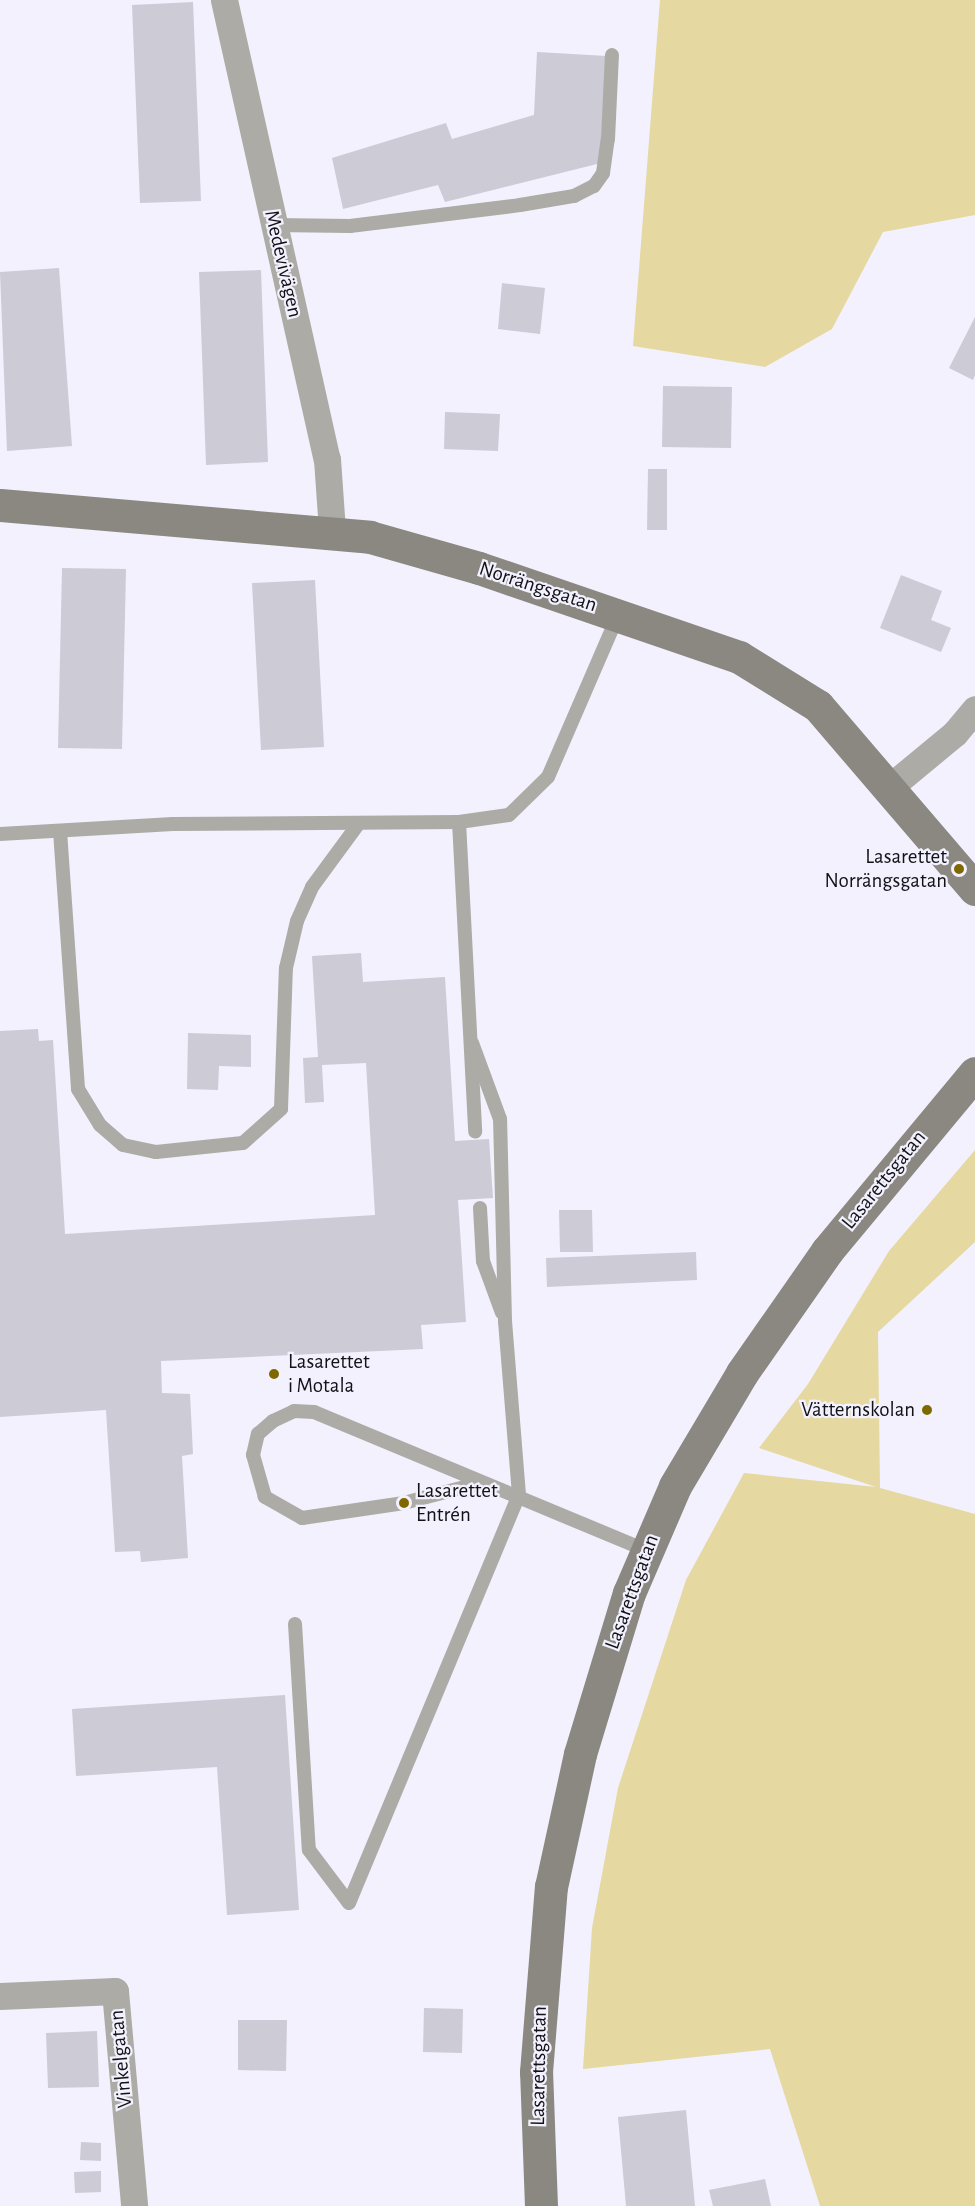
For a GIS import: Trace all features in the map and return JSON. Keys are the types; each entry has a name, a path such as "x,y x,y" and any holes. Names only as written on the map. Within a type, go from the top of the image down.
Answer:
{"street":[{"name":"Medevivägen","path":"224,0 327,459 332,530"},
{"name":"Norrängsgatan","path":"0,505 332,530 419,549 619,613 740,657 788,684 825,713 891,786 975,889"},
{"path":"891,786 956,733 975,709"},
{"name":"Lasarettsgatan","path":"541,2206 536,2072 551,1887 599,1683 646,1550 697,1444 781,1314 888,1173 975,1073"},
{"name":"Vinkelgatan","path":"0,1996 116,1990 134,2206"}],"lane":[{"path":"274,225 350,226 520,205 574,196 594,186 603,174 608,139 612,55"},
{"path":"0,834 359,822 459,822 509,815 536,794 561,753 619,613"},
{"path":"60,831 78,1089 100,1125 123,1145 156,1152 243,1143 281,1109 286,968 297,921 312,887 359,822"},
{"path":"459,822 475,1132"},
{"path":"295,1624 309,1850 349,1902 519,1495 505,1321 500,1119 472,1043"},
{"path":"480,1208 483,1261 505,1321"},
{"path":"480,1483 404,1503 302,1518 265,1497 253,1455 258,1434 273,1421 294,1411 314,1412 480,1483 519,1495 646,1550"}],"shaded area":[{"path":"660,0 975,0 975,215 883,232 832,329 765,367 633,346"},
{"path":"975,1150 975,1242 878,1332 880,1488 975,1514 975,2206 820,2206 770,2049 583,2069 592,1928 618,1788 686,1580 744,1473 876,1487 759,1448 808,1384 889,1251"}],"building":[{"path":"193,2 201,201 140,203 132,5"},
{"path":"537,52 607,56 605,162 445,202 438,185 343,209 332,158 446,123 452,139 534,115"},
{"path":"59,268 72,446 7,451 0,272"},
{"path":"261,270 268,462 206,465 199,272"},
{"path":"502,283 545,288 540,334 498,329"},
{"path":"975,317 975,375 973,380 949,368"},
{"path":"663,386 732,387 731,448 662,447"},
{"path":"445,412 500,414 498,451 444,449"},
{"path":"648,469 667,469 667,530 647,530"},
{"path":"62,568 126,569 122,749 58,748"},
{"path":"901,575 942,591 931,620 951,628 941,652 880,628"},
{"path":"315,580 324,747 261,750 252,583"},
{"path":"361,953 363,982 445,977 455,1141 489,1139 493,1198 458,1200 466,1322 421,1325 423,1349 161,1361 162,1393 190,1394 193,1454 182,1456 188,1558 141,1562 140,1551 115,1552 106,1410 0,1417 0,1031 38,1029 39,1041 53,1040 65,1234 375,1215 366,1063 322,1065 324,1102 305,1103 303,1058 318,1057 312,956"},
{"path":"188,1033 251,1035 251,1067 219,1066 218,1090 187,1089"},
{"path":"559,1210 592,1210 593,1252 560,1252"},
{"path":"696,1252 697,1280 547,1287 546,1258"},
{"path":"285,1695 299,1910 227,1915 217,1767 76,1776 72,1709"},
{"path":"424,2008 463,2009 462,2053 423,2052"},
{"path":"238,2020 287,2020 286,2071 238,2070"},
{"path":"97,2031 99,2087 48,2088 46,2033"},
{"path":"686,2110 695,2206 626,2206 618,2117"},
{"path":"81,2142 101,2143 101,2161 80,2160"},
{"path":"101,2171 101,2192 75,2193 74,2172"},
{"path":"765,2179 771,2206 713,2206 709,2190"}],"place":[{"name":"Lasarettet Norrängsgatan","path":"959,869"},
{"name":"Lasarettet i Motala","path":"274,1374"},
{"name":"Vätternskolan","path":"927,1410"},
{"name":"Lasarettet Entrén","path":"404,1503"}]}
